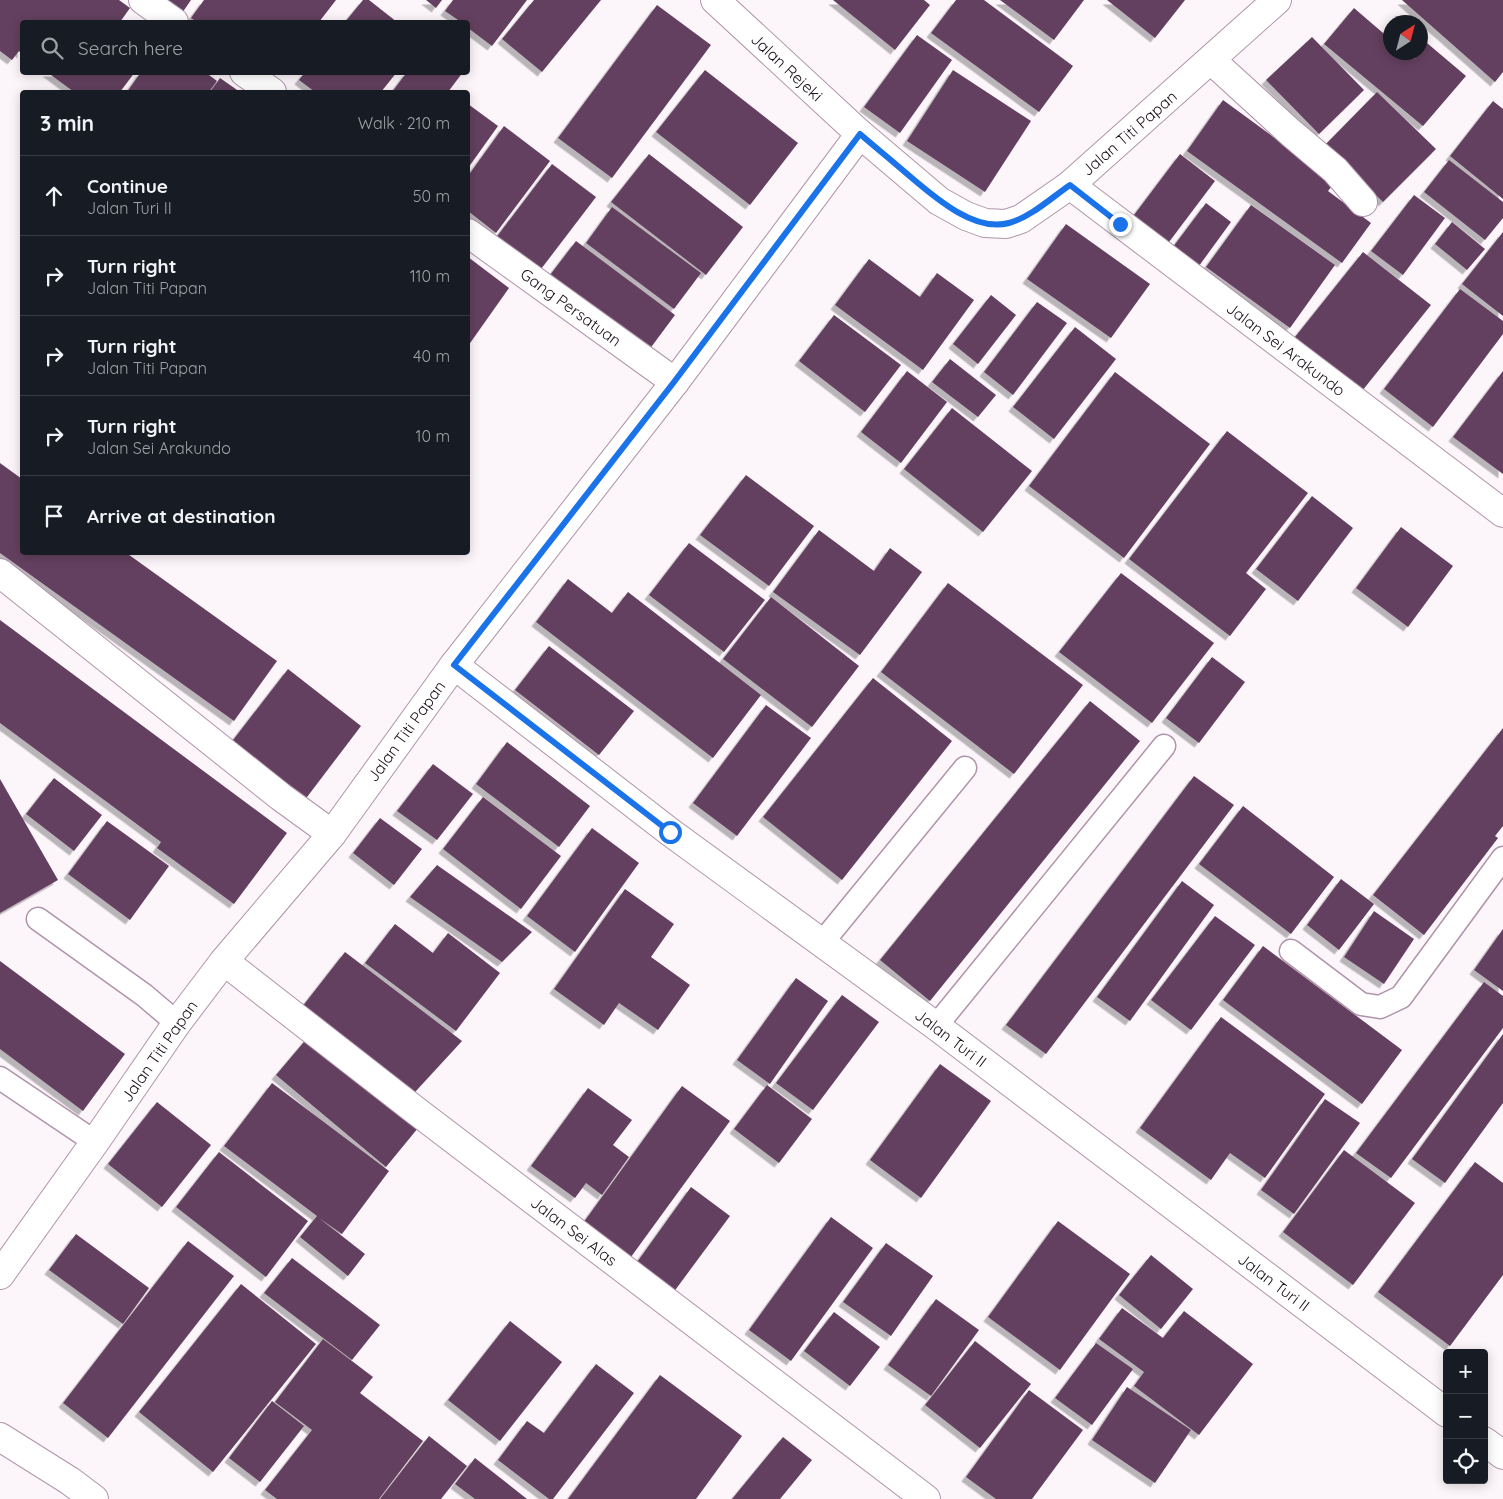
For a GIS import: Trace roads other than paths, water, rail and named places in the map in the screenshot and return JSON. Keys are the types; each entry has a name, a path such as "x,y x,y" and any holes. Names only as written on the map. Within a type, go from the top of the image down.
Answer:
{"street":[{"path":"143,0 171,20"},
{"name":"Jalan Rejeki","path":"715,0 860,134"},
{"name":"Jalan Titi Papan","path":"0,1275 177,1023 224,960 332,834 454,665 674,382 860,134 939,200 966,216 985,223 1006,224 1021,218 1070,185 1277,0"},
{"path":"1211,60 1291,133 1335,170 1363,202"},
{"path":"248,75 269,90"},
{"name":"Jalan Sei Arakundo","path":"1070,185 1503,513"},
{"name":"Gang Persatuan","path":"470,234 674,382"},
{"path":"0,573 281,797 332,834"},
{"name":"Jalan Turi II","path":"454,665 670,832 821,944 936,1026 1443,1410"},
{"name":"Jalan Sei Alas","path":"224,960 415,1110 926,1499"},
{"path":"0,1437 70,1481 94,1499"},
{"path":"1488,1444 1503,1455"}],"lane":[{"path":"936,1026 1164,746"},
{"path":"821,944 966,768"},
{"path":"1291,951 1361,1004 1380,1007 1400,997 1503,858"},
{"path":"38,919 144,995 177,1023"},
{"path":"0,1078 95,1142"}]}
